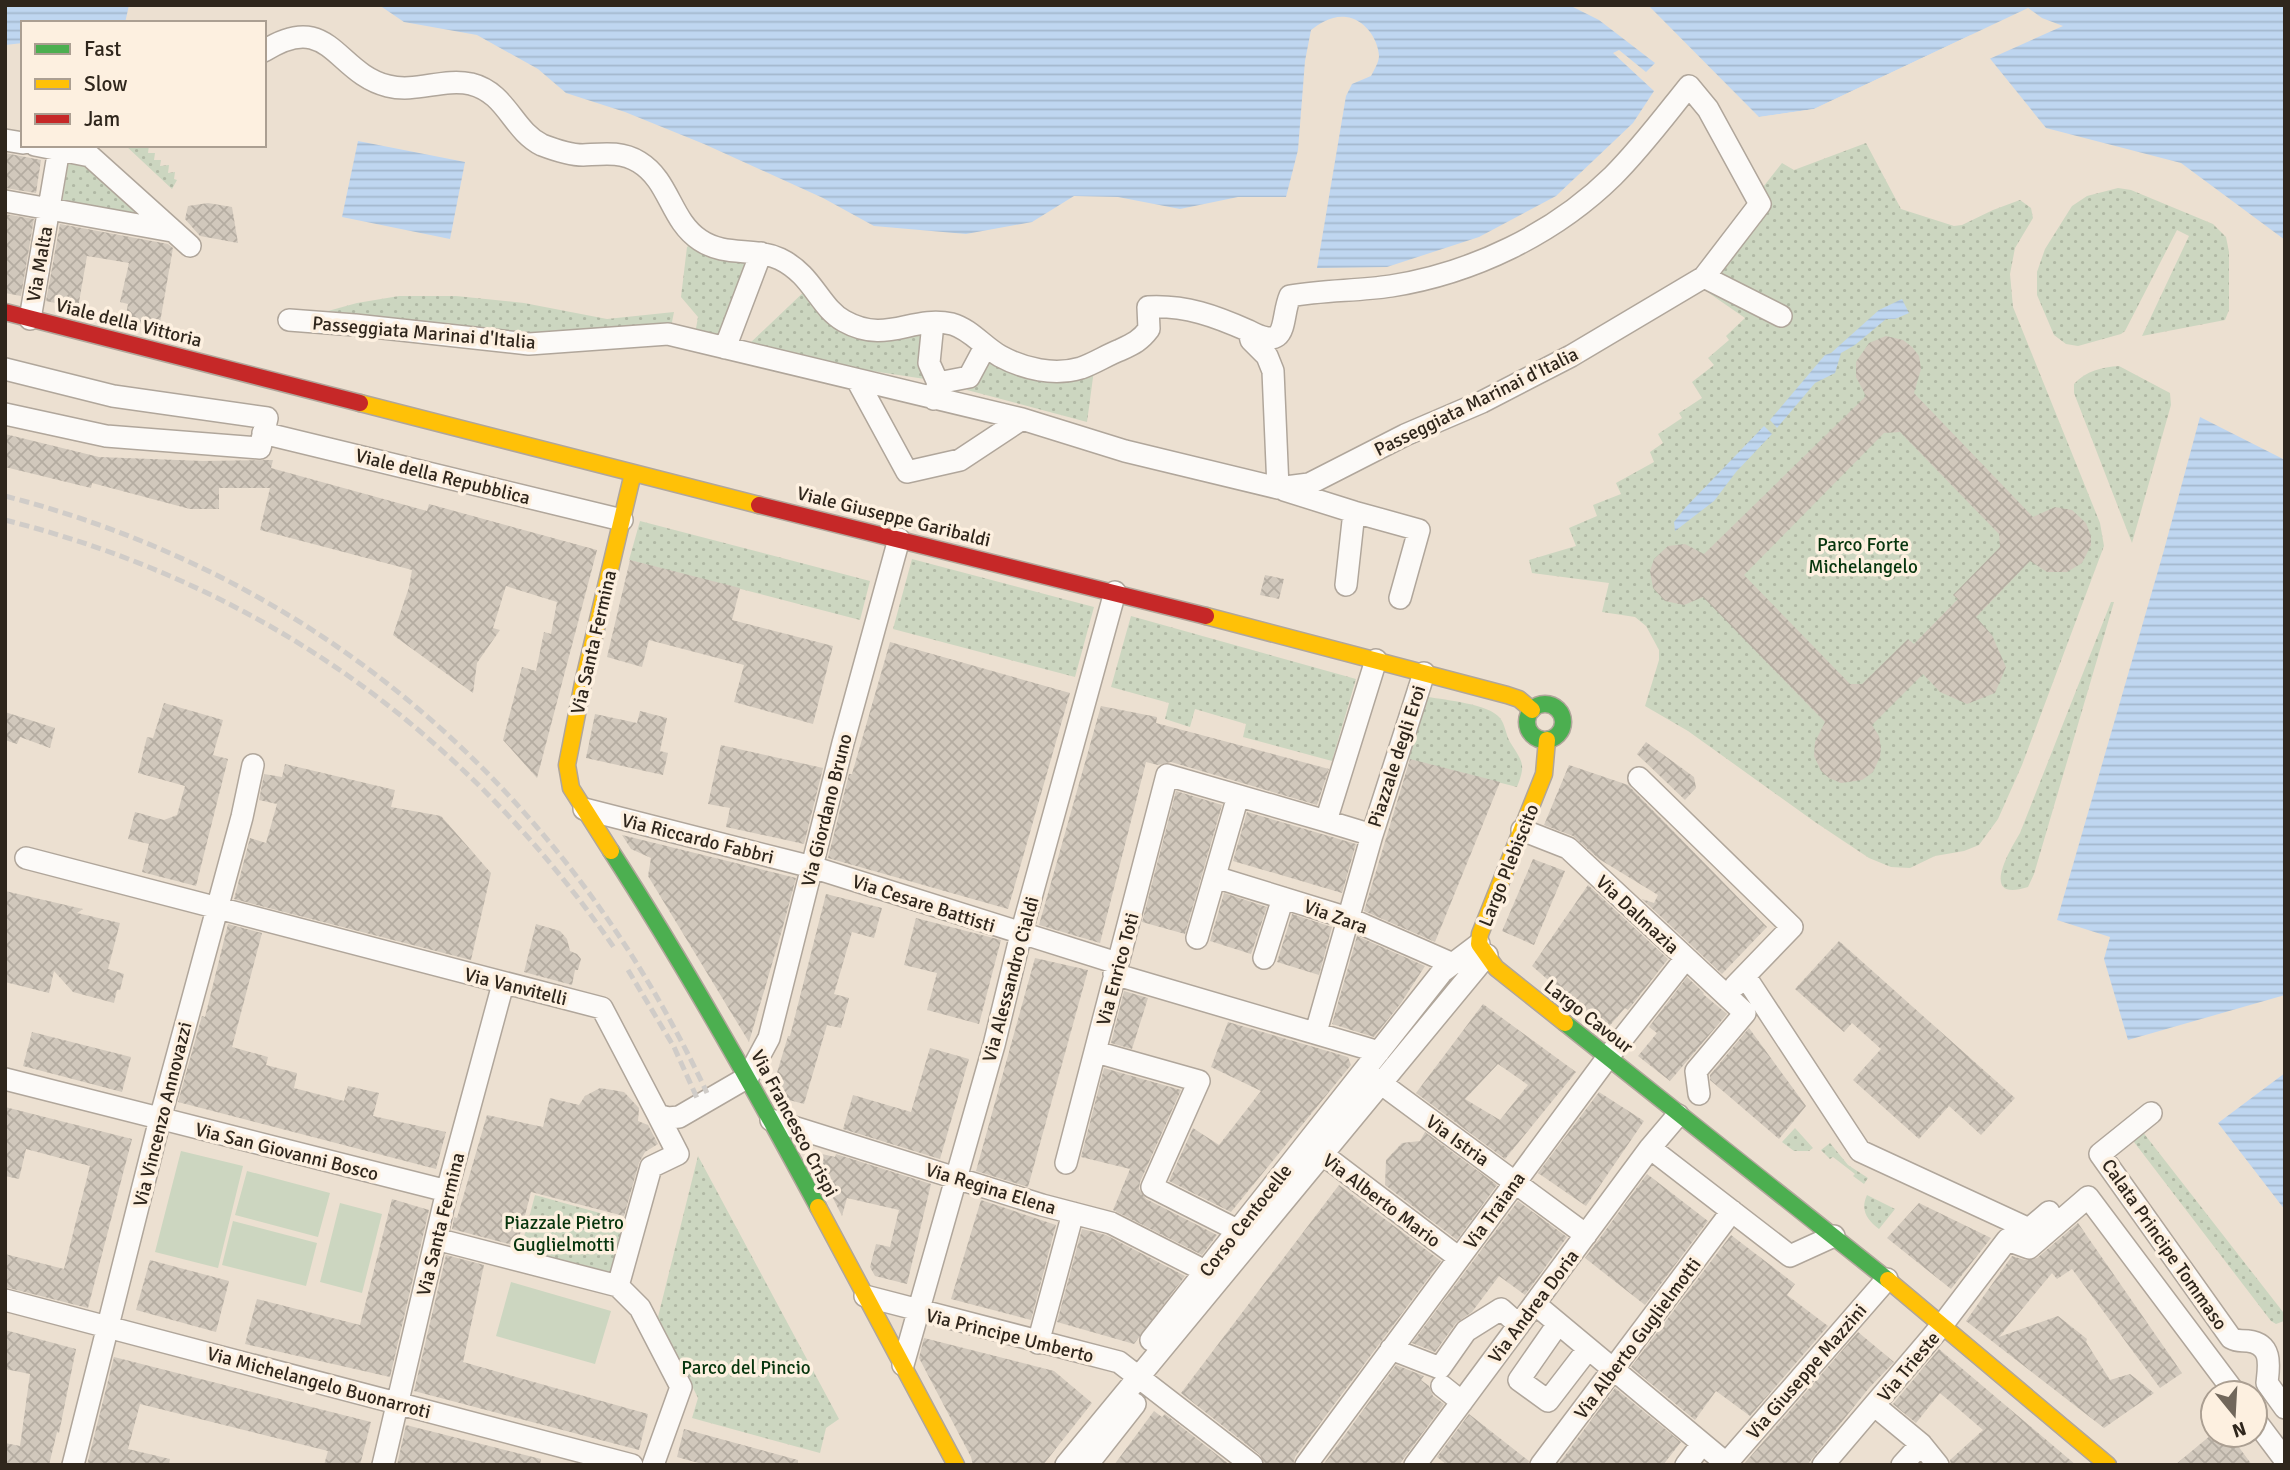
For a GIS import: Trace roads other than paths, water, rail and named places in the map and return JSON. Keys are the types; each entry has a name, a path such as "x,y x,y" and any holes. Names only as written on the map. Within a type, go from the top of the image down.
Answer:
{"main road":[{"name":"Viale della Vittoria","path":"5,312 243,372"},
{"name":"Viale Giuseppe Garibaldi","path":"243,372 1376,660 1507,695 1527,704 1532,710"},
{"name":"Via Santa Fermina","path":"584,809 571,788 567,765 583,683 633,473"},
{"path":"1545,704 1557,707 1564,724 1558,736 1547,740 1536,738 1528,729 1527,717 1532,710 1545,704"},
{"name":"Largo Plebiscito","path":"1483,949 1482,925 1545,774 1547,740"},
{"name":"Via Francesco Crispi","path":"584,809 667,938 748,1077 956,1465"},
{"name":"Largo Cavour","path":"1483,949 1496,968 1521,989 1834,1236 2108,1465"}],"street":[{"name":"Passeggiata Marinai d'Italia","path":"266,50 290,37 302,36 313,38 336,50 355,69 388,86 415,89 454,82 487,90 501,101 520,126 539,143 559,151 582,155 612,153 638,162 659,180 677,217 699,240 722,250 761,253 793,266 808,279 841,319 873,331 891,331 917,324 951,324 965,329 985,347 1017,364 1038,370 1062,371 1080,368 1132,346 1149,329 1148,307 1190,309 1212,315 1259,337 1272,338 1284,329 1290,296 1391,286 1433,277 1488,257 1553,224 1612,177 1648,139 1689,86 1708,110 1760,204 1704,277 1570,356 1482,402 1405,435 1309,484 1278,488"},
{"path":"48,147 90,156 190,246"},
{"name":"Via Malta","path":"30,318 59,149"},
{"path":"5,201 173,231"},
{"path":"725,348 761,253"},
{"path":"1704,277 1781,316"},
{"name":"Passeggiata Marinai d'Italia","path":"289,320 355,324 529,344 668,334 857,380 937,391 1125,451 1278,488 1419,530 1400,598"},
{"path":"933,323 929,363 937,391 969,377 985,347"},
{"path":"1249,331 1251,340 1268,356 1273,370 1278,488"},
{"path":"5,369 113,396 267,418 260,448 106,436 5,414"},
{"path":"857,380 907,472 960,460 1022,419"},
{"name":"Viale della Repubblica","path":"263,433 622,520"},
{"path":"1346,585 1354,512"},
{"name":"Via Giordano Bruno","path":"748,1077 769,1038 843,743 899,539"},
{"name":"Via Alessandro Cialdi","path":"903,1364 994,1045 1021,934 1115,592"},
{"path":"1326,821 1376,660"},
{"name":"Piazzale degli Eroi","path":"1167,775 1372,835 1424,673"},
{"name":"Via Vincenzo Annovazzi","path":"73,1465 160,1119 242,817 253,765"},
{"name":"Via Enrico Toti","path":"1066,1163 1167,775"},
{"path":"1639,778 1792,927 1726,996"},
{"path":"1197,937 1238,796"},
{"name":"Via Riccardo Fabbri","path":"584,809 812,867"},
{"name":"Via Dalmazia","path":"1522,830 1568,848 1745,1013 1696,1070 1699,1094"},
{"path":"1316,1032 1372,835"},
{"name":"Via Vanvitelli","path":"26,858 602,1008 678,1154 651,1167 618,1286"},
{"name":"Via Cesare Battisti","path":"812,867 1379,1052"},
{"name":"Via Zara","path":"1215,877 1348,918 1453,964"},
{"path":"1264,958 1283,898"},
{"path":"1066,1465 1138,1377 1314,1148 1483,949"},
{"name":"Largo Plebiscito","path":"1372,1077 1379,1052 1442,972 1483,949"},
{"name":"Via Traiana","path":"1306,1465 1608,1057 1686,958"},
{"path":"1745,976 1860,1151 2029,1229 2068,1197"},
{"name":"Via Santa Fermina","path":"383,1465 447,1191 503,984"},
{"path":"1096,1052 1199,1081 1152,1187 1237,1230"},
{"path":"658,1115 679,1117 748,1077"},
{"name":"Via Istria","path":"1372,1077 1586,1235"},
{"name":"Via San Giovanni Bosco","path":"5,1079 447,1191"},
{"name":"Calata Principe Tommaso","path":"2151,1113 2100,1154 2231,1338 2236,1341 2249,1341 2266,1352 2270,1364 2267,1383 2285,1408"},
{"name":"Via Andrea Doria","path":"1416,1465 1650,1148 1678,1115"},
{"name":"Via Regina Elena","path":"771,1120 1111,1223 1205,1271"},
{"name":"Corso Centocelle","path":"1087,1465 1138,1377 1205,1271 1237,1230 1314,1148"},
{"name":"Via Alberto Mario","path":"1314,1148 1459,1258"},
{"path":"1650,1148 1790,1256 1834,1236"},
{"name":"Via Trieste","path":"1938,1465 1921,1444 1875,1406 2007,1240 2029,1248 2088,1197 2224,1379"},
{"name":"Via Alberto Guglielmotti","path":"1541,1465 1732,1211"},
{"path":"1038,1343 1073,1213"},
{"path":"436,1239 618,1286 639,1308 681,1387 653,1465"},
{"name":"Via Giuseppe Mazzini","path":"1726,1464 1887,1279"},
{"name":"Via Principe Umberto","path":"865,1296 1119,1362 1252,1465"},
{"name":"Via Michelangelo Buonarroti","path":"5,1300 632,1465"},
{"path":"1535,1304 1726,1464"},
{"path":"1391,1349 1440,1368 1466,1331 1501,1309 1519,1325"},
{"path":"1558,1324 1519,1380 1548,1401 1588,1349"},
{"path":"1442,1386 1462,1402"},
{"path":"1823,1465 1875,1406"},
{"path":"2269,1439 2285,1460"},
{"path":"1686,1465 1702,1444"},
{"path":"1902,1465 1921,1444"}],"water":[{"path":"5,5 129,5 125,21 21,21 21,43 5,45"},
{"path":"379,5 1569,5 1599,20 1655,63 1646,72 1619,50 1613,53 1654,91 1633,123 1556,196 1479,237 1387,267 1317,268 1346,96 1352,84 1371,76 1379,58 1373,36 1364,25 1353,19 1332,18 1311,30 1305,61 1298,150 1286,197 1238,197 1180,209 1118,197 1074,196 1032,222 966,234 874,226 823,198 704,144 625,112 566,93 538,69 477,35 404,22"},
{"path":"1648,5 2285,5 2285,240 2181,163 2046,128 1971,35 1814,109 1759,117"},
{"path":"358,141 465,162 450,239 342,217"},
{"path":"1902,299 1909,313 1895,319 1886,319 1841,353 1835,373 1815,383 1777,428 1770,420 1825,355 1831,353 1879,310"},
{"path":"2200,417 2285,460 2285,995 2128,1040 2104,959 2110,937 2057,920"},
{"path":"1764,426 1772,434 1736,472 1714,501 1675,531 1674,522 1685,508"},
{"path":"2285,1073 2285,1210 2218,1123"}],"railway":[{"path":"5,496 122,533 231,583 332,643 425,714 509,795 584,886 650,985 707,1093"},
{"path":"5,520 99,548 188,584 272,627 350,678 424,735 493,800 557,871 615,949"},
{"path":"628,970 674,1047 697,1098"}],"park label":[{"name":"Parco Forte Michelangelo","path":"1863,555"},
{"name":"Piazzale Pietro Guglielmotti","path":"564,1233"},
{"name":"Parco del Pincio","path":"746,1367"}]}
